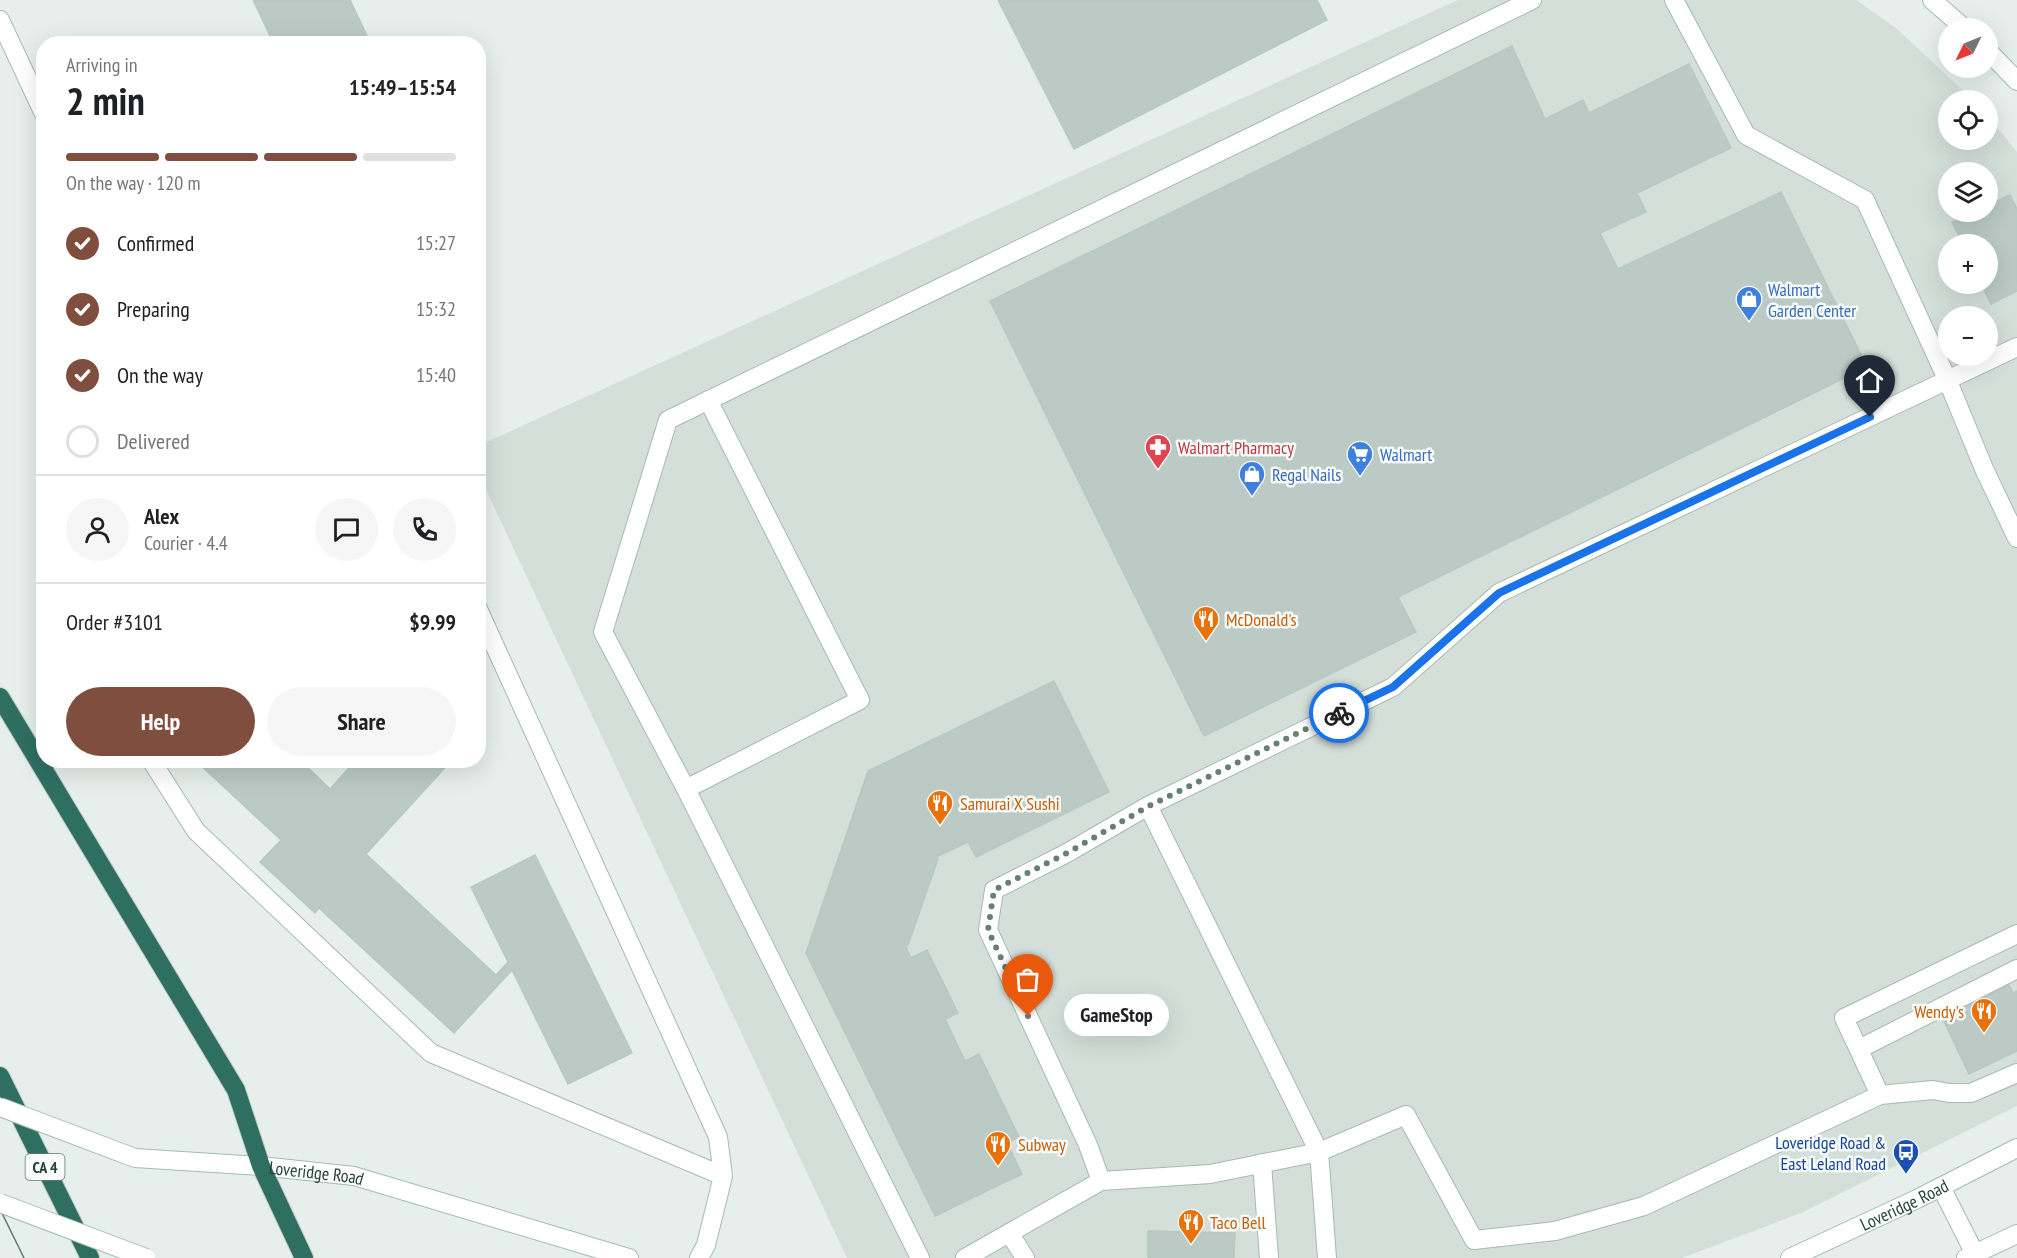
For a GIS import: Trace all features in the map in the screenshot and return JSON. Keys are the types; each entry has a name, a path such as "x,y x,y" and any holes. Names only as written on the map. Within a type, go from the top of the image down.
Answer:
{"highway":[{"path":"0,697 36,757"},
{"path":"43,768 236,1090 261,1166 304,1258"},
{"name":"CA 4","path":"0,1076 90,1258"}],"main road":[{"path":"920,1258 686,789 603,632 668,420 1532,0"},
{"path":"1674,0 1746,135 1865,200 1947,379 1984,471 2017,538"},
{"path":"1932,0 1953,18"},
{"path":"0,20 36,97"},
{"path":"1998,61 2017,81"},
{"path":"1101,1181 1088,1145 988,930 994,890 1067,853 1149,806 1393,687 1499,593 2017,347"},
{"path":"686,789 860,700 708,400"},
{"path":"486,627 718,1137 723,1176 706,1245 699,1258"},
{"path":"157,768 195,831 431,1053 723,1176"},
{"path":"1149,806 1319,1152 1327,1258"},
{"path":"1880,1095 1844,1018 2017,934"},
{"path":"1859,1049 2017,969"},
{"path":"965,1258 1101,1181 1210,1174 1319,1152 1406,1115 1474,1240 1555,1231 1644,1206 1880,1095 1933,1090 1971,1093 2017,1073"},
{"name":"Loveridge Road","path":"0,1107 135,1158 261,1166 354,1176 628,1258"},
{"name":"Loveridge Road","path":"1790,1258 1941,1187 2017,1148"},
{"path":"1262,1163 1269,1258"},
{"path":"1941,1187 1973,1257 2017,1234"},
{"path":"0,1203 146,1258"},
{"path":"1010,1234 1025,1258"}],"shaded area":[{"path":"1458,0 1856,0 1896,28 1938,67 1938,78 1949,78 1962,90 1938,90 1938,150 1998,150 1998,128 2017,152 2017,1106 1801,1213 1682,1258 847,1258 486,490 486,442"}],"building":[{"path":"253,0 350,0 367,36 270,36"},
{"path":"998,0 1317,0 1327,20 1074,149"},
{"name":"Walmart","path":"1512,46 1545,119 1583,100 1589,113 1689,64 1731,148 1637,193 1646,212 1600,233 1618,269 1781,192 1867,367 1398,597 1416,632 1204,736 990,301"},
{"path":"2010,195 2017,209 2017,291 1991,304 1986,294 1998,294 1998,234 1958,234 1952,222 1998,222 1998,200"},
{"path":"1054,681 1109,792 976,857 968,842 936,857 938,859 908,945 905,945 911,958 927,950 958,1013 945,1019 965,1061 979,1054 1019,1137 1007,1143 1022,1174 935,1216 806,953 868,771"},
{"path":"204,768 308,768 330,789 349,768 445,768 366,854 496,975 508,962 471,887 535,855 632,1053 568,1084 512,970 454,1033 319,908 315,913 260,862 281,840"},
{"name":"Wendy's","path":"2009,985 2013,993 2017,991 2017,1051 1969,1074 1942,1017"},
{"name":"Taco Bell","path":"1148,1231 1235,1233 1234,1258 1148,1258"}],"tram line":[{"path":"0,1209 24,1258"}],"way so far":[{"path":"1028,1016 988,930 994,890 1067,853 1149,806 1339,713"}],"place":[{"name":"Walmart Garden Center","path":"1749,322"},
{"name":"Walmart Pharmacy","path":"1158,470"},
{"name":"Walmart","path":"1360,477"},
{"name":"Regal Nails","path":"1252,497"},
{"name":"McDonald's","path":"1206,642"},
{"name":"Samurai X Sushi","path":"940,826"},
{"name":"GameStop","path":"1028,1016"},
{"name":"Wendy's","path":"1984,1034"},
{"name":"Subway","path":"998,1167"},
{"name":"Loveridge Road & East Leland Road","path":"1906,1175"},
{"name":"Taco Bell","path":"1191,1245"}],"route":[{"path":"1339,713 1393,687 1499,593 1870,417"}]}
